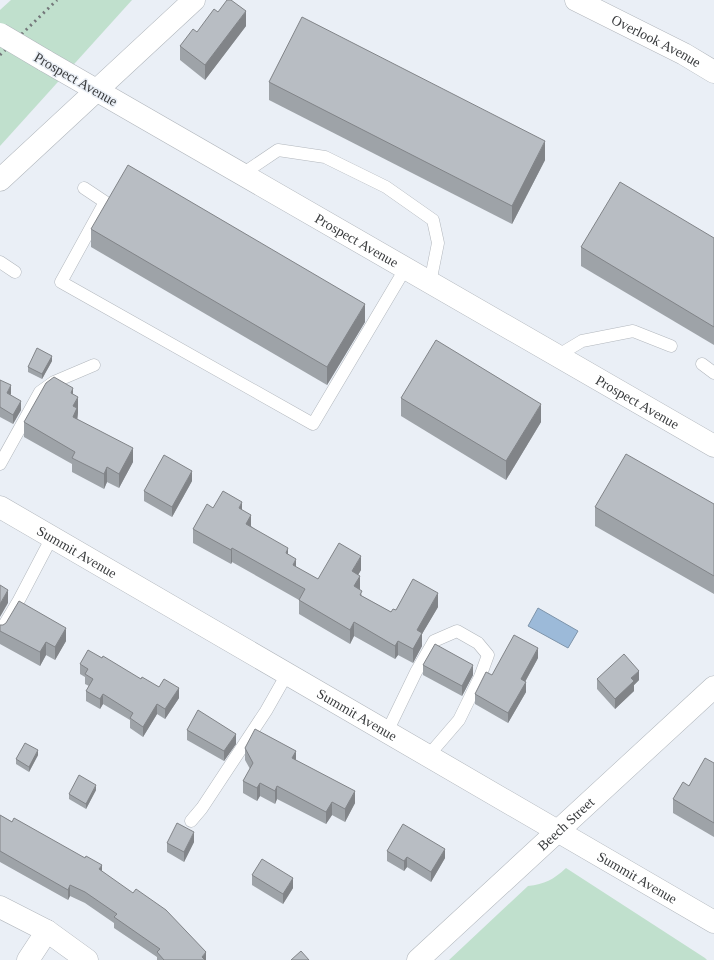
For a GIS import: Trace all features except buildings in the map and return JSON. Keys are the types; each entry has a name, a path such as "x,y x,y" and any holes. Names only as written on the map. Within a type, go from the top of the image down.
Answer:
{"street":[{"path":"0,180 194,0"},
{"name":"Overlook Avenue","path":"576,0 712,68"},
{"name":"Prospect Avenue","path":"0,34 241,175 714,446"},
{"name":"Summit Avenue","path":"1,510 52,537 714,922"},
{"name":"Beech Street","path":"418,960 714,687"},
{"path":"0,907 47,931 87,960"},
{"path":"28,960 47,931"}],"lane":[{"path":"241,175 278,150 325,157 386,187 432,220 438,243 430,283"},
{"path":"84,188 106,202 61,282 313,424 405,268"},
{"path":"0,262 15,272"},
{"path":"557,356 582,341 633,331 671,346"},
{"path":"702,364 714,373"},
{"path":"0,464 40,392 54,382 94,365"},
{"path":"0,632 19,600 52,537"},
{"path":"387,732 416,672 434,641 458,630 478,643 488,655 480,677 459,720 428,756"},
{"path":"191,821 202,808 266,711 287,674"}],"green space":[{"path":"11,0 132,0 0,146 0,10"},
{"path":"566,868 707,960 449,960 528,886 548,881 557,876"}],"water":[{"path":"538,608 578,631 568,648 528,626"}],"railway":[{"path":"0,55 57,0"}]}
